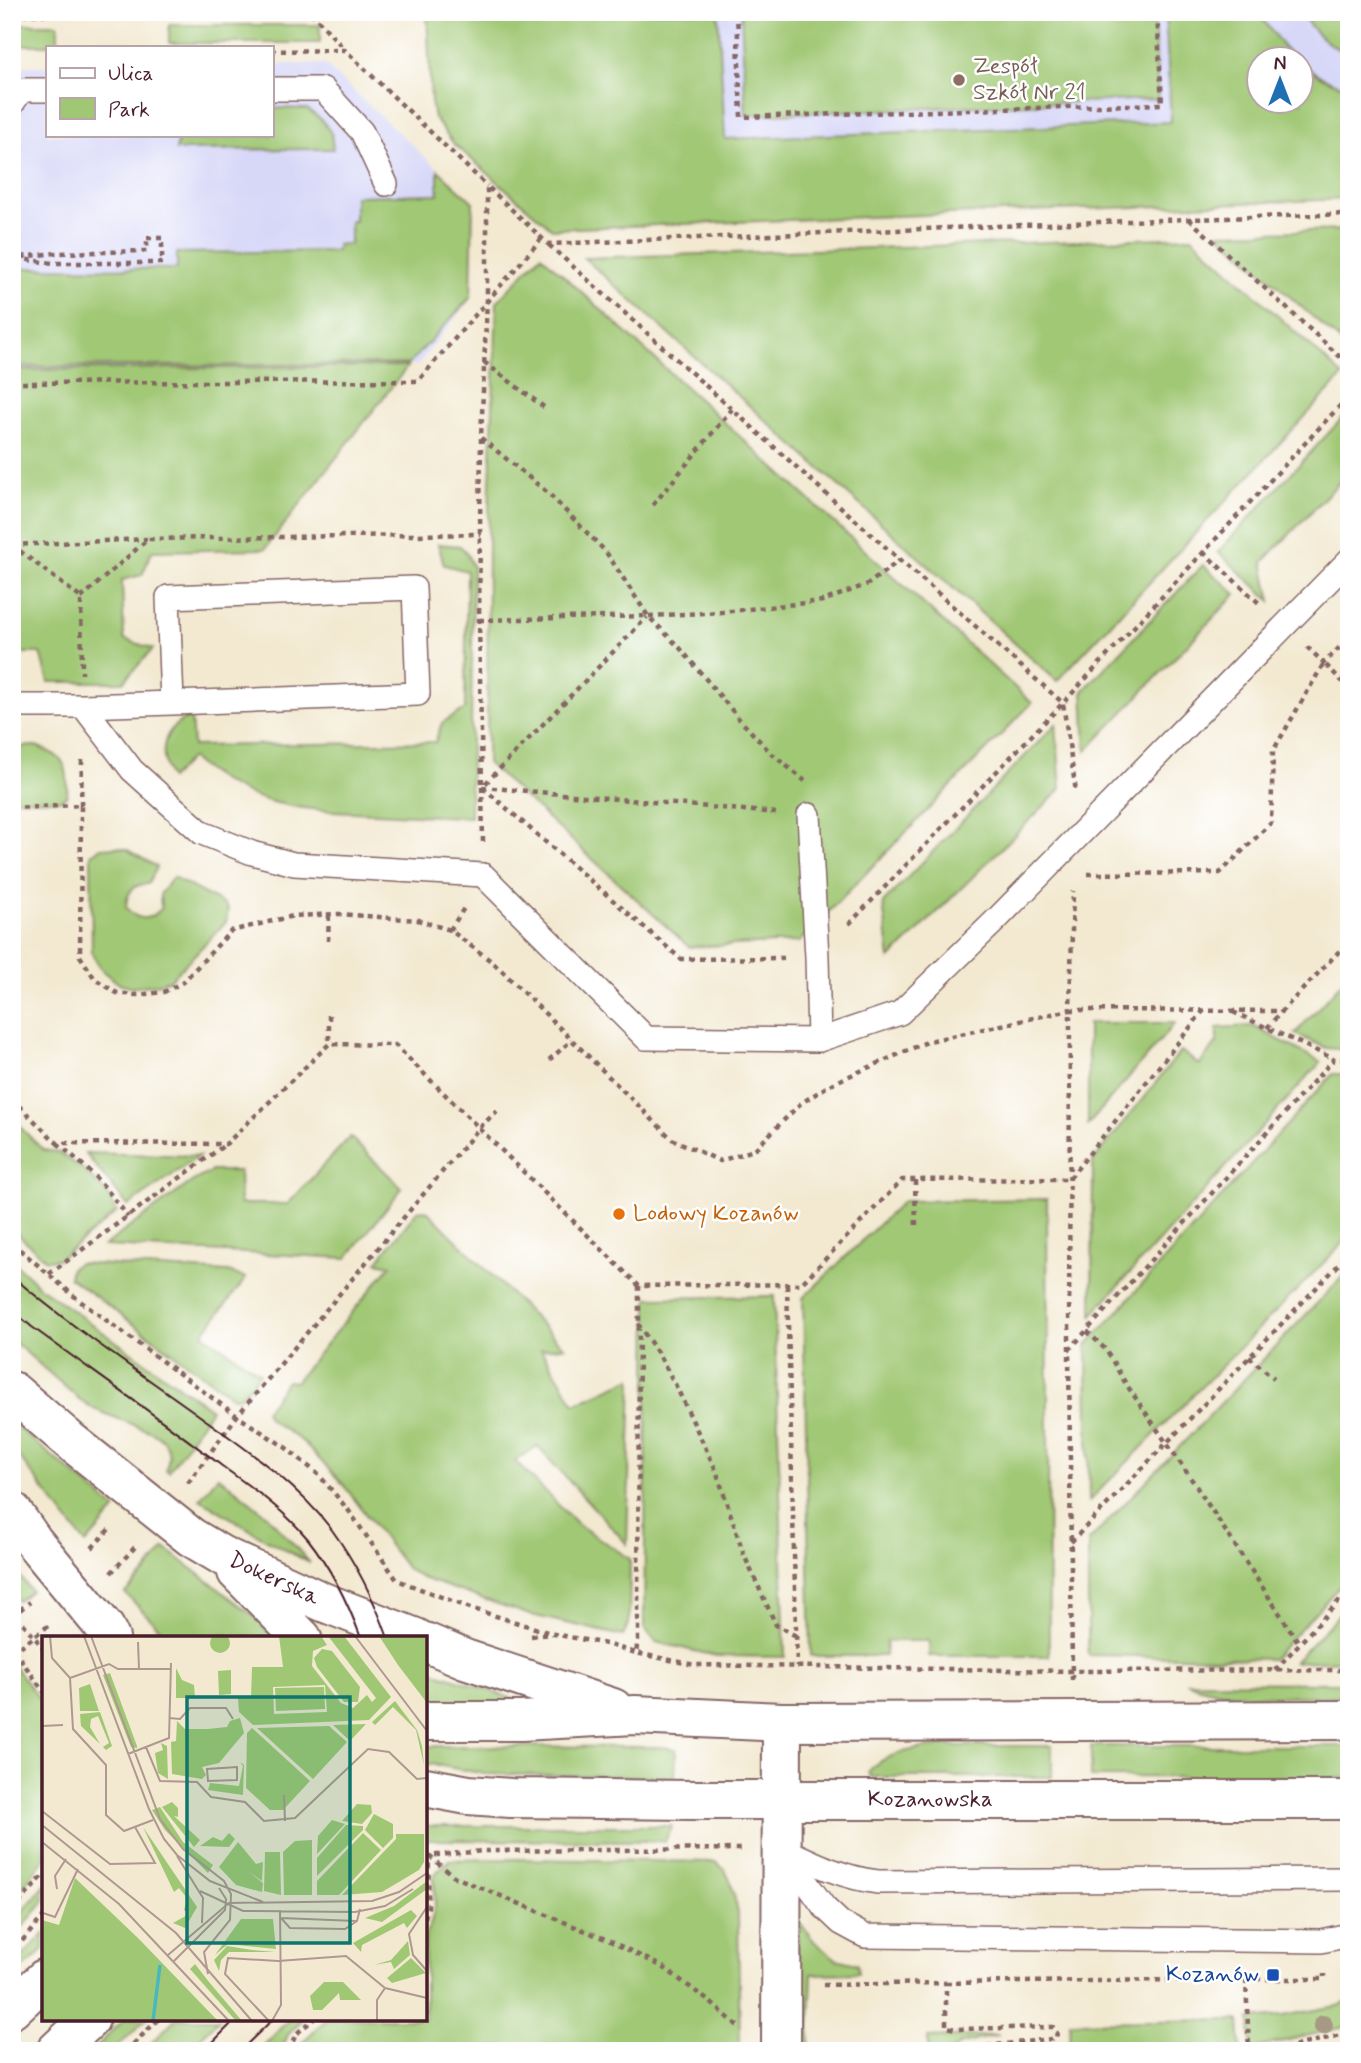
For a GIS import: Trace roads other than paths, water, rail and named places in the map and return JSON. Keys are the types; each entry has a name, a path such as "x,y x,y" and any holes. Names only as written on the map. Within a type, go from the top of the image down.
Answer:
{"street":[{"path":"12,1391 136,1495 191,1537 221,1555"},
{"path":"12,1511 33,1541 112,1634"},
{"name":"Dokerska","path":"221,1555 323,1602 412,1636"},
{"name":"Dokerska","path":"221,1555 300,1636"},
{"path":"427,1643 465,1659 635,1715"},
{"path":"427,1721 521,1721 635,1715 782,1722 1349,1720"},
{"path":"781,2051 763,1848 781,1800 782,1722"},
{"name":"Kozanowska","path":"427,1787 468,1795 510,1798 1349,1800"},
{"name":"Kozanowska","path":"427,1805 510,1798"},
{"path":"12,2009 42,1981"},
{"path":"56,2051 88,2021"}],"lane":[{"path":"273,89 323,89 362,132 386,184"},
{"path":"12,104 22,90 46,90"},
{"path":"83,706 132,770 202,833 252,853 294,864 483,875 646,1038 820,1041 900,1013 995,921 1349,560"},
{"path":"12,706 83,706 172,703 418,694 414,588 168,597 172,703"},
{"path":"809,815 820,1041"},
{"path":"763,1848 859,1880 878,1882 1349,1879"},
{"path":"763,1848 841,1923 865,1936 1321,1941 1349,1934"}],"tram line":[{"path":"12,1276 81,1331 253,1454 303,1497 332,1530 357,1568 387,1636"},
{"path":"12,1310 289,1518 324,1562 345,1599 360,1636"},
{"path":"204,2051 234,2021"},
{"path":"240,2051 271,2021"}],"place":[{"name":"Zespół Szkół Nr 21","path":"959,80"},
{"name":"Lodowy Kozanów","path":"619,1214"},
{"name":"Kozanów","path":"1273,1975"}]}
